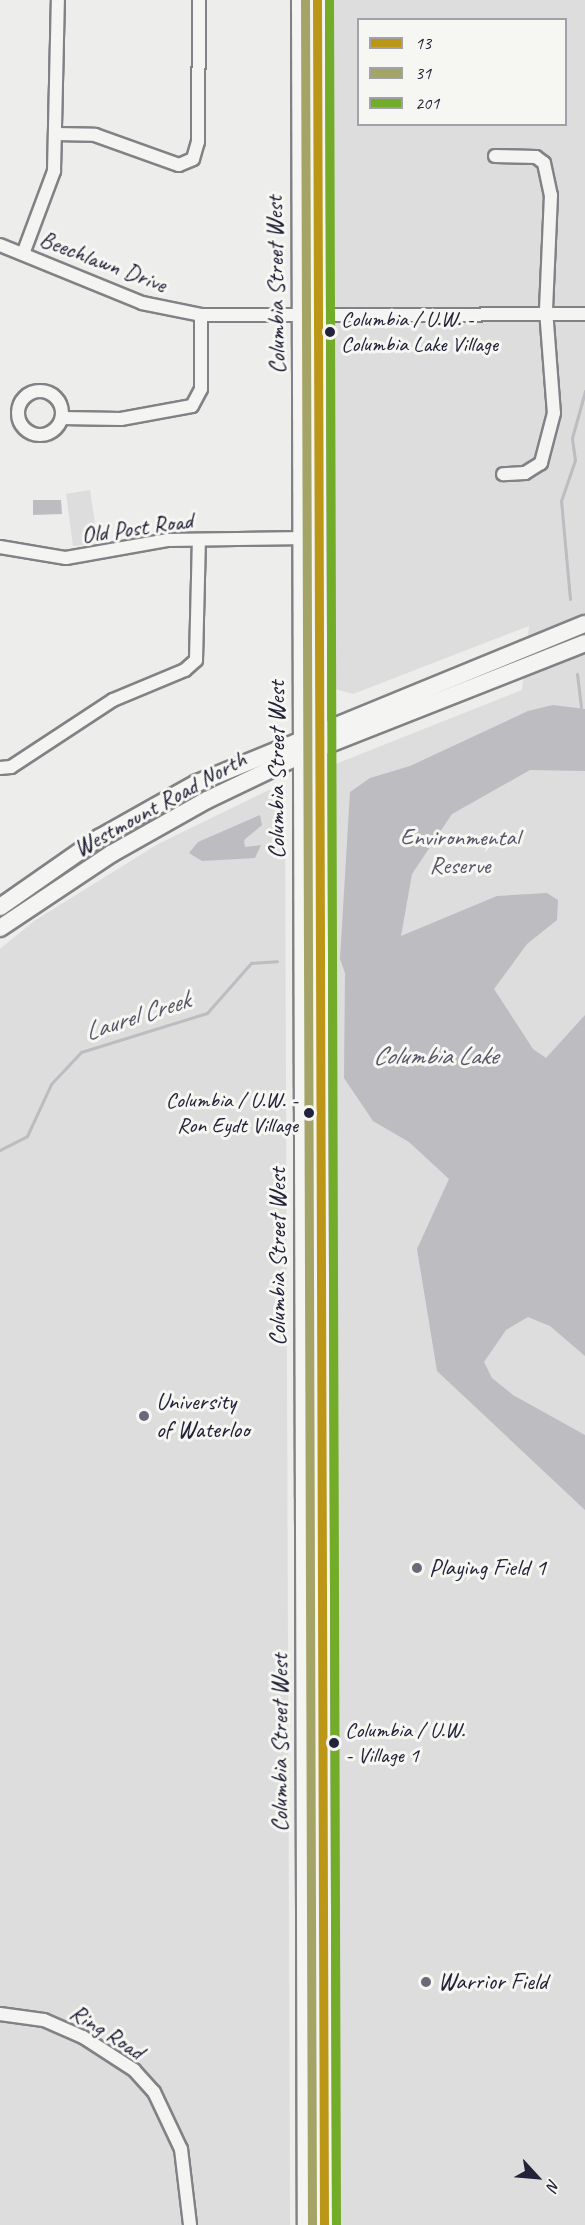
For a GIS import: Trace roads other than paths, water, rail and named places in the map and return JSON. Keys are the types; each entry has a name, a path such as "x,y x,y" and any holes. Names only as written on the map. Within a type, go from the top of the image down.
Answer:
{"main road":[{"name":"Columbia Street West","path":"300,0 306,2225"},
{"name":"Columbia Street West","path":"317,0 324,2225"},
{"name":"Westmount Road North","path":"0,907 99,837 197,783 320,729 585,624"},
{"name":"Westmount Road North","path":"0,928 136,839 301,755 585,643"}],"street":[{"path":"23,254 54,171 58,0"},
{"path":"56,134 96,135 178,165 193,159 198,142 199,0"},
{"path":"495,156 536,157 550,175 546,310 554,401 550,437 534,471 503,474"},
{"name":"Beechlawn Drive","path":"0,245 142,303 201,315 546,310 585,314"},
{"path":"62,418 122,419 192,406 201,389 201,315"},
{"name":"Old Post Road","path":"0,547 66,558 199,540 318,538"},
{"path":"0,768 11,767 113,700 185,670 196,660 199,540"},
{"name":"Ring Road","path":"0,2014 44,2020 83,2037 134,2070 154,2092 182,2149 190,2225"}],"water":[{"path":"33,500 61,500 62,514 33,515"},
{"name":"Columbia Lake","path":"553,705 585,709 585,771 530,770 452,814 412,874 401,936 497,896 547,893 558,900 557,920 527,944 494,989 533,1049 546,1058 585,1015 585,1356 550,1326 528,1317 506,1330 484,1362 492,1378 513,1395 585,1435 585,1510 437,1371 417,1249 449,1179 409,1142 373,1121 344,1078 345,973 340,959 350,792 370,778 410,766 528,711"},
{"path":"260,815 262,825 244,840 245,847 261,845 255,858 202,861 189,853 198,842"}],"waterway":[{"path":"570,599 561,501 575,460 572,438 585,391"},
{"path":"577,674 581,707"},
{"name":"Laurel Creek","path":"0,1150 27,1136 51,1084 81,1052 207,1013 251,963 277,961"}],"place":[{"name":"Columbia / U.W. - Columbia Lake Village","path":"330,332"},
{"name":"Columbia / U.W. - Ron Eydt Village","path":"309,1113"},
{"name":"University of Waterloo","path":"144,1416"},
{"name":"Playing Field 1","path":"417,1568"},
{"name":"Columbia / U.W. - Village 1","path":"334,1743"},
{"name":"Warrior Field","path":"426,1982"}],"park label":[{"name":"Environmental Reserve","path":"460,852"}]}
